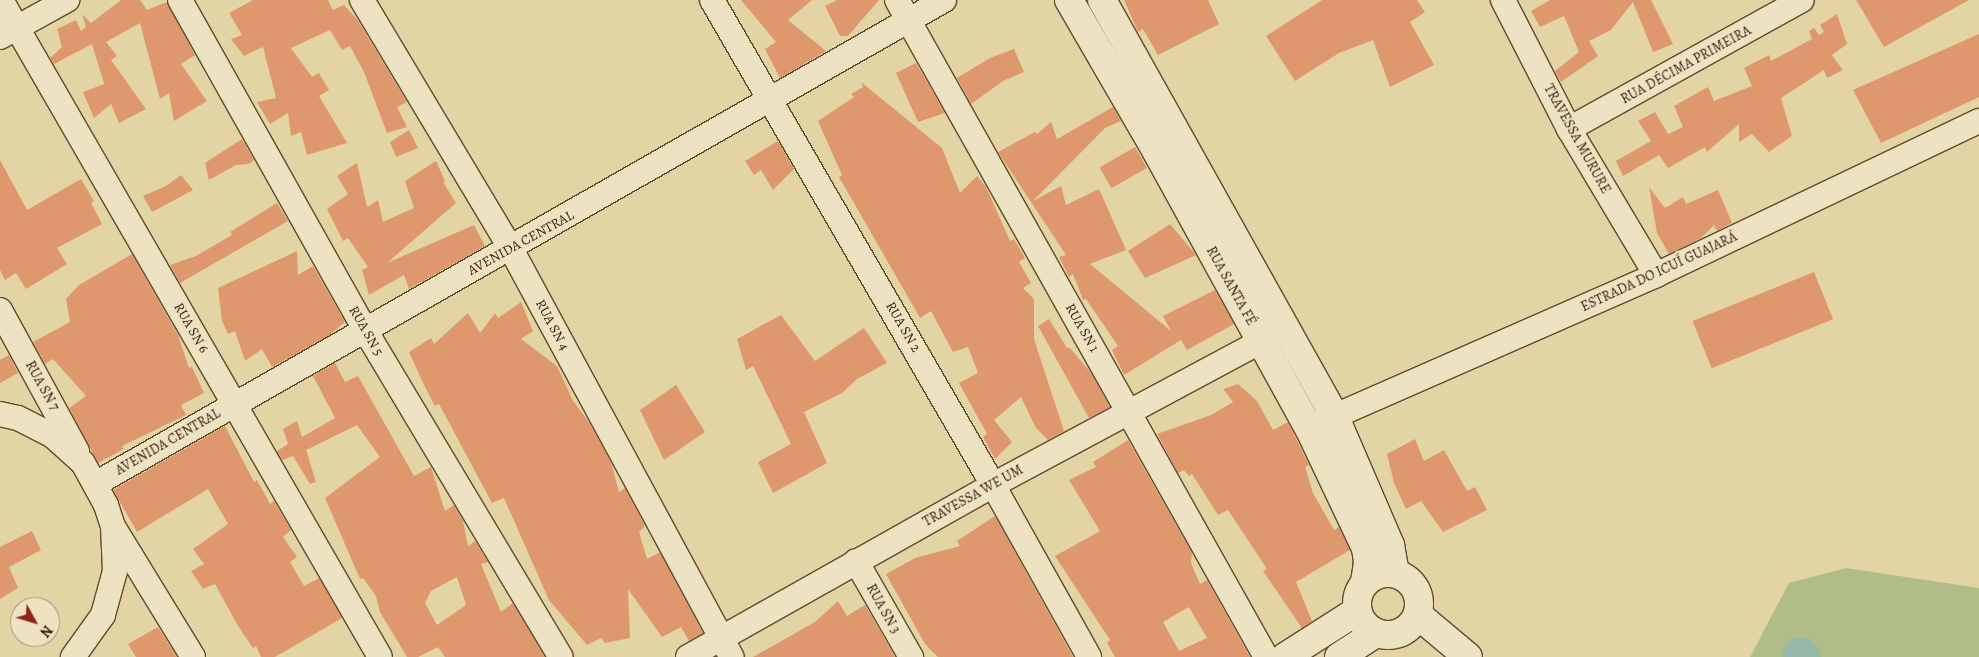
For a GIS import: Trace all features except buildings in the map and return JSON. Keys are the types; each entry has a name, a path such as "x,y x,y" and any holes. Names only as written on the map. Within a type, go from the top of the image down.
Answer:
{"street":[{"name":"RUA SN 6","path":"2,0 8,32 235,404 380,657"},
{"path":"8,32 67,0"},
{"name":"RUA SN 5","path":"180,0 365,330 561,657"},
{"name":"RUA SN 4","path":"362,0 511,250 727,648"},
{"name":"RUA SN 2","path":"712,0 772,100 993,485 1089,657"},
{"name":"AVENIDA CENTRAL","path":"97,484 772,100 903,10 944,0"},
{"name":"RUA SANTA FÉ","path":"1068,0 1157,152 1309,428 1366,548 1368,563 1365,582"},
{"name":"RUA SANTA FÉ","path":"1102,0 1334,415 1390,545 1395,573"},
{"name":"TRAVESSA MURURE","path":"1503,0 1570,129 1656,275"},
{"name":"RUA DÉCIMA PRIMEIRA","path":"1570,129 1802,0"},
{"name":"RUA SN 1","path":"903,10 1266,657"},
{"name":"ESTRADA DO ICUÍ GUAJARÁ","path":"1309,428 1334,415 1656,275 1979,120"},
{"path":"1157,152 1181,140"},
{"name":"RUA SN 7","path":"0,310 83,463"},
{"name":"TRAVESSA WE UM","path":"688,657 727,648 856,561 1128,411 1262,341"},
{"path":"0,414 18,418 53,436 83,463 97,484 113,526 193,657"},
{"path":"73,657 103,615 115,571 113,526"},
{"name":"RUA SN 3","path":"856,561 910,657"},
{"path":"1340,657 1376,633 1396,634 1413,624 1418,615 1420,604 1413,584 1395,573 1384,572 1365,582 1359,591 1358,611 1361,620 1376,633"},
{"path":"1285,657 1358,611"},
{"path":"1418,615 1468,657"}],"green space":[{"path":"1846,568 1979,588 1979,657 1750,657 1789,583"}],"waterway":[{"path":"1800,654 1803,657"}]}
